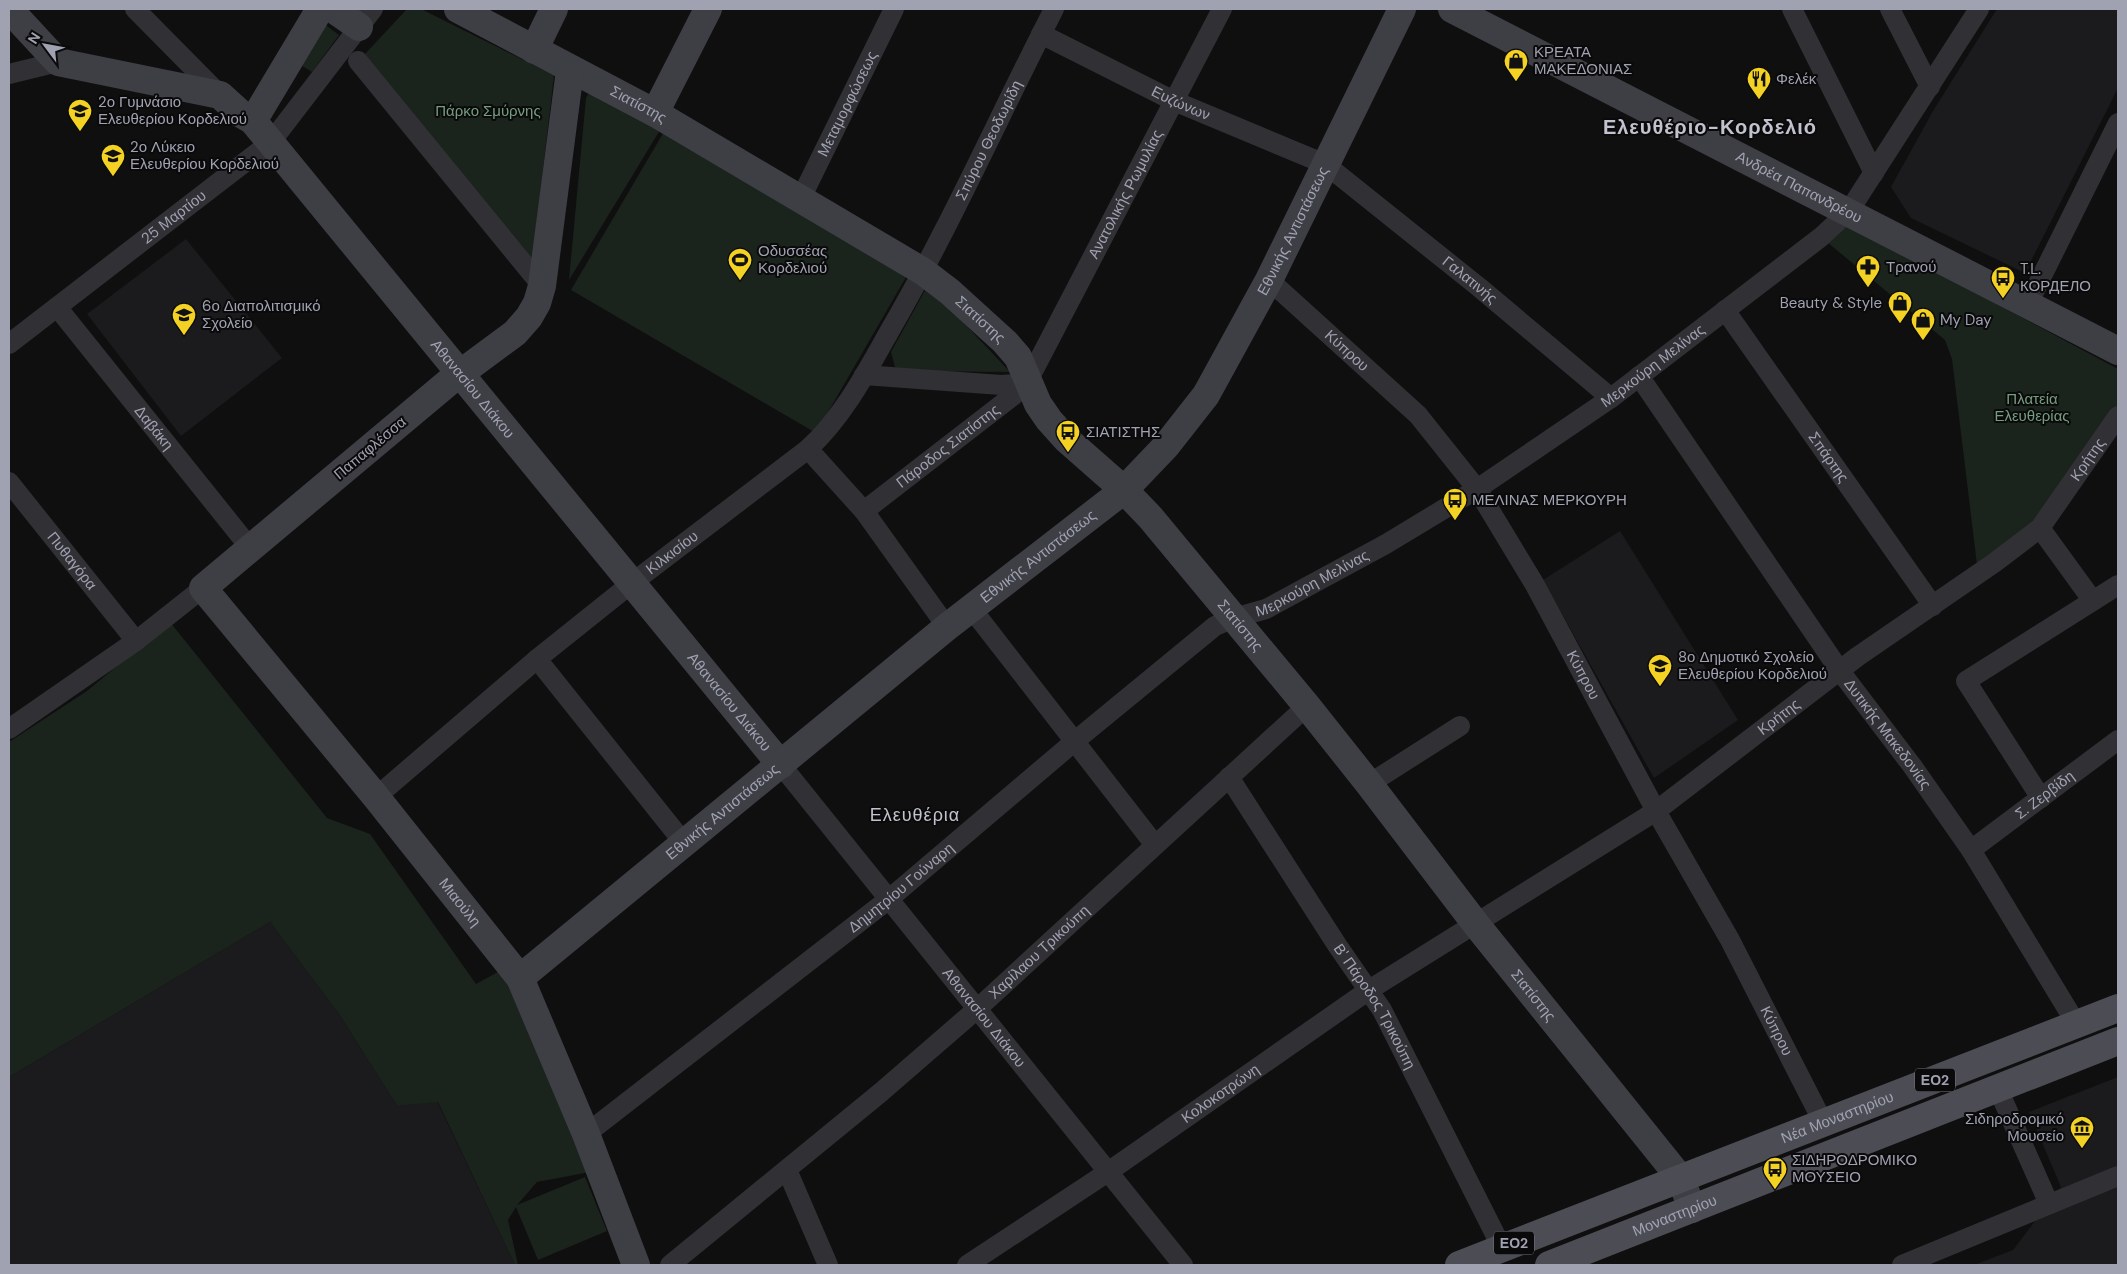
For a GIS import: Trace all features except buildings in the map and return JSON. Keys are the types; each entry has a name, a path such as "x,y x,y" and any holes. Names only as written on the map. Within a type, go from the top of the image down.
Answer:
{"main road":[{"name":"Νέα Μοναστηρίου","path":"1753,1152 2118,1008"},
{"name":"Νέα Μοναστηρίου","path":"1766,1180 2118,1041"},
{"name":"Μοναστηρίου","path":"1502,1248 1753,1152"},
{"name":"Μοναστηρίου","path":"1549,1265 1766,1180"},
{"name":"ΕΟ2","path":"1459,1265 1502,1248"}],"street":[{"path":"9,9 58,62"},
{"path":"135,9 220,95"},
{"path":"253,121 320,9"},
{"path":"333,9 366,18"},
{"name":"Σιατίστης","path":"458,9 655,114 801,198 924,272 955,296 1005,342 1018,357 1029,379 1038,404 1055,427 1124,490 1150,517 1307,706 1475,923 1681,1180 1692,1209"},
{"path":"534,50 554,9"},
{"path":"655,114 708,9"},
{"name":"Μεταμορφώσεως","path":"801,198 894,9"},
{"name":"Σπύρου Θεοδωρίδη","path":"924,272 1054,9"},
{"name":"Ανατολικής Ρωμυλίας","path":"1029,379 1222,9"},
{"name":"Εθνικής Αντιστάσεως","path":"520,978 970,608 1124,490 1166,446 1206,395 1269,280 1324,164 1402,9"},
{"name":"Ανδρέα Παπανδρέου","path":"1452,9 1849,211 2118,351"},
{"path":"1792,9 1874,173"},
{"path":"1890,9 1930,87"},
{"name":"Μερκούρη Μελίνας","path":"1234,618 1266,609 1386,544 1477,489 1612,398 1821,237 1849,211 1979,9"},
{"name":"25 Μαρτίου","path":"9,344 272,142 366,18"},
{"name":"Ευζώνων","path":"1041,34 1174,101 1324,164"},
{"path":"358,60 542,286"},
{"path":"9,74 58,62 220,95"},
{"name":"Παπαφλέσσα","path":"9,730 136,641 203,588 460,373 515,333 529,317 537,303 542,286 570,70"},
{"name":"Αθανασίου Διάκου","path":"220,95 241,114 253,121 272,142 781,765 1183,1265"},
{"path":"2028,304 2118,123"},
{"name":"Γαλατινής","path":"1324,164 1480,288 1612,398"},
{"name":"Κιλκισίου","path":"376,797 537,659 632,583 808,449 831,426 864,375 924,272"},
{"name":"Κύπρου","path":"1269,280 1418,415 1477,489 1535,585 1656,811 1730,940 1824,1124"},
{"name":"Δαβάκη","path":"57,307 251,549"},
{"name":"Σπάρτης","path":"1725,310 1933,606"},
{"path":"864,375 1001,385 1015,384 1029,379"},
{"name":"Δυτικής Μακεδονίας","path":"1639,376 1840,671 1913,767 1971,850 2077,1025"},
{"name":"Πάροδος Σιατίστης","path":"864,511 1014,395 1029,379"},
{"name":"Κρήτης","path":"1475,923 1656,811 1840,671 1994,563 2040,528 2118,416"},
{"path":"808,449 864,511 947,627"},
{"name":"Πυθαγόρα","path":"9,482 136,641"},
{"path":"2040,528 2094,601"},
{"path":"2041,798 1966,681 2118,585"},
{"name":"Μιαούλη","path":"203,588 376,797 520,978 586,1134 636,1265"},
{"path":"970,608 1155,845"},
{"name":"Δημητρίου Γούναρη","path":"586,1134 889,899 1206,632 1221,622 1234,618"},
{"path":"537,659 684,843"},
{"name":"Χαρίλαου Τρικούπη","path":"670,1265 787,1170 977,1010 1307,706"},
{"path":"1369,784 1460,726"},
{"name":"Σ. Ζερβίδη","path":"1971,850 2118,740"},
{"name":"Β' Πάροδος Τρικούπη","path":"1229,777 1337,945 1382,1010 1502,1248"},
{"name":"Κολοκοτρώνη","path":"967,1265 1108,1172 1369,990 1475,923"},
{"path":"1998,1089 2050,1204"},
{"path":"787,1170 828,1265"},
{"path":"1902,1265 2118,1176"}],"shaded area":[{"path":"1997,9 2118,9 2118,88 2025,273 1911,218 1891,187 1933,111"},
{"name":"6ο Διαπολιτισμικό Σχολείο","path":"186,239 282,358 181,436 87,314"},
{"name":"8ο Δημοτικό Σχολείο Ελευθερίου Κορδελιού","path":"1620,531 1738,720 1654,778 1543,580"},
{"path":"270,922 341,1017 397,1106 437,1101 515,1265 9,1265 9,1077"},
{"name":"Σιδηροδρομικό Μουσείο","path":"2118,1077 2118,1265 1974,1265 2013,1250 2061,1187 2029,1112"}],"green space":[{"name":"Πάρκο Σμύρνης","path":"407,9 421,9 554,75 532,264 364,55"},
{"path":"323,23 339,35 312,72 296,62"},
{"path":"588,94 596,94 660,130 569,280 586,98"},
{"name":"Οδυσσέας Κορδελιού","path":"665,130 909,272 816,433 571,290"},
{"name":"Πλατεία Ελευθερίας","path":"1841,221 2118,369 2118,416 2040,528 1978,573 1952,359 1945,340 1821,237"},
{"path":"928,285 1010,372 906,371 895,367 891,352"},
{"path":"170,622 327,818 370,834 476,984 507,967 590,1172 537,1182 517,1205 585,1177 607,1231 538,1260 516,1207 508,1220 518,1265 515,1265 438,1102 397,1106 341,1017 270,922 9,1077 9,742 87,691"}],"place":[{"name":"ΚΡΕΑΤΑ ΜΑΚΕΔΟΝΙΑΣ","path":"1516,82"},
{"name":"Φελέκ","path":"1759,100"},
{"name":"2ο Γυμνάσιο Ελευθερίου Κορδελιού","path":"80,132"},
{"name":"2ο Λύκειο Ελευθερίου Κορδελιού","path":"113,177"},
{"name":"Οδυσσέας Κορδελιού","path":"740,281"},
{"name":"Τρανού","path":"1868,288"},
{"name":"T.L. КОРДЕЛО","path":"2003,299"},
{"name":"Beauty & Style","path":"1900,324"},
{"name":"6ο Διαπολιτισμικό Σχολείο","path":"184,336"},
{"name":"My Day","path":"1923,341"},
{"name":"ΣΙΑΤΙΣΤΗΣ","path":"1068,453"},
{"name":"ΜΕΛΙΝΑΣ ΜΕΡΚΟΥΡΗ","path":"1455,521"},
{"name":"8ο Δημοτικό Σχολείο Ελευθερίου Κορδελιού","path":"1660,687"},
{"name":"Σιδηροδρομικό Μουσείο","path":"2082,1149"},
{"name":"ΣΙΔΗΡΟΔΡΟΜΙΚΟ ΜΟΥΣΕΙΟ","path":"1775,1190"}],"district":[{"name":"Ελευθέριο-Κορδελιό","path":"1710,127"},
{"name":"Ελευθέρια","path":"915,815"}]}
